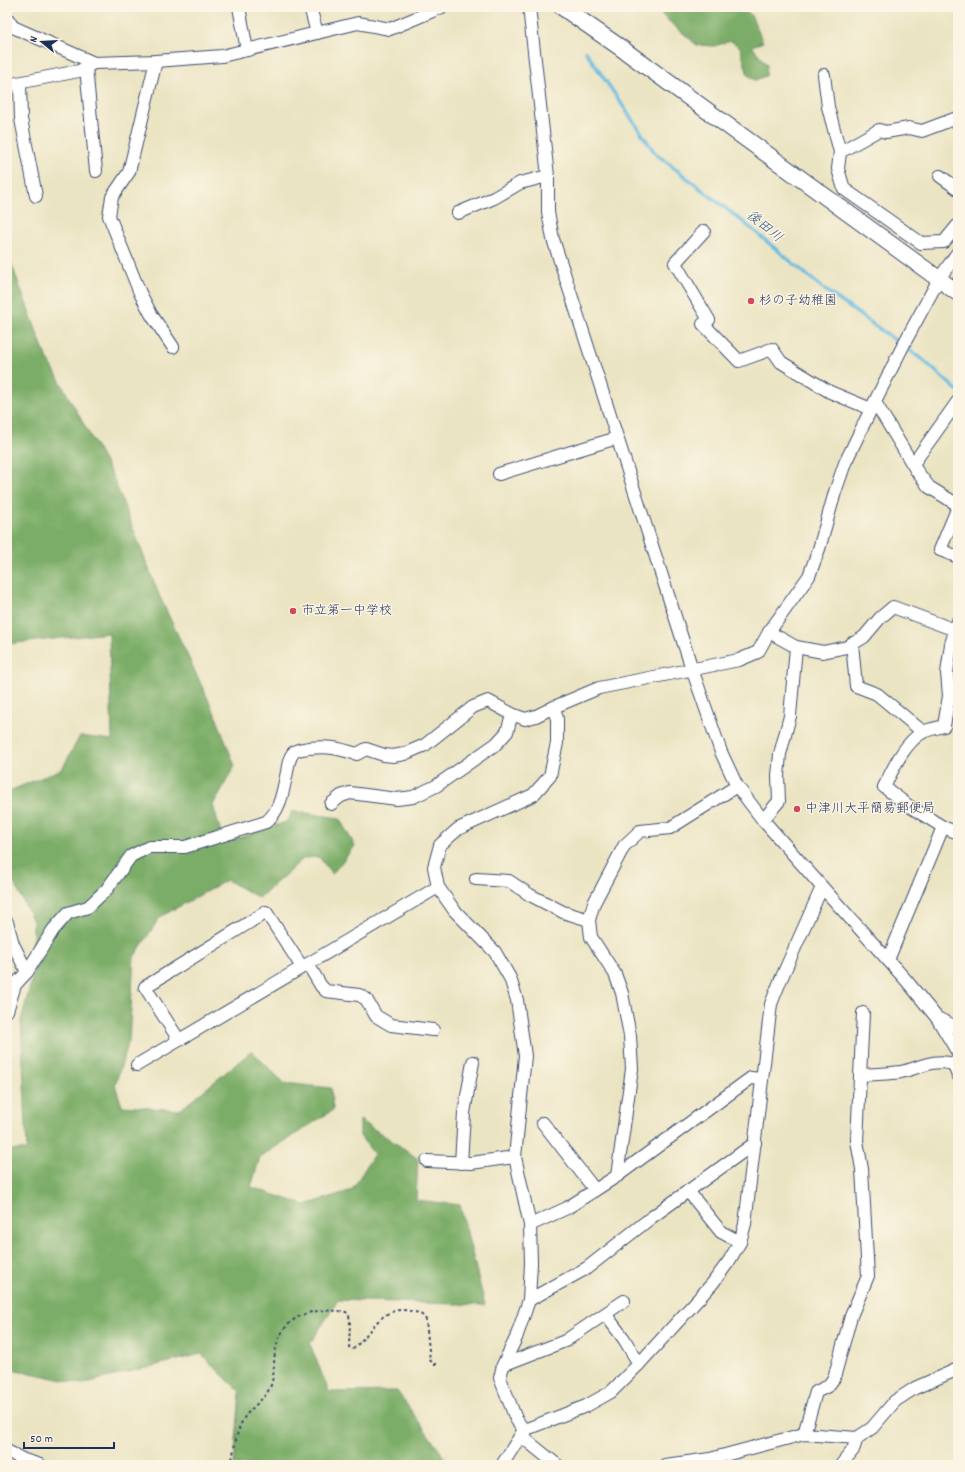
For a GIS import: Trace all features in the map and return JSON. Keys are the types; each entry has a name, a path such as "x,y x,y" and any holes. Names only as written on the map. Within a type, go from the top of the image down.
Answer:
{"street":[{"path":"239,7 247,50"},
{"path":"310,7 317,33"},
{"path":"7,85 79,71 90,65 222,56 358,24 390,30 442,7"},
{"path":"529,7 548,176 548,212 553,239 692,669 721,752 737,786 763,820 906,980 937,1018 958,1052"},
{"path":"562,7 621,48 958,293"},
{"path":"7,18 13,27 90,65"},
{"path":"156,61 129,172 112,197 109,216 140,293 151,314 173,347"},
{"path":"90,65 96,171"},
{"path":"824,75 828,107 840,152 838,169 844,189 921,243 944,242 958,225"},
{"path":"20,83 21,119 36,196"},
{"path":"840,152 878,130 886,132 909,128 922,131 954,119 958,119"},
{"path":"458,213 494,198 520,183 548,176"},
{"path":"940,176 958,189"},
{"path":"704,232 675,263 709,320 703,324 739,361 772,349 781,362 830,392 873,405 929,487 958,506 940,550 958,558"},
{"path":"7,1011 11,984 27,972 53,930 68,913 88,907 107,889 130,856 149,847 185,847 266,822 272,817 279,804 290,758 298,750 326,746 357,754 366,749 384,756 404,754 425,745 473,707 488,701 525,719 536,716 599,688 739,660 758,652 769,632 808,576 819,549 834,492 845,463 906,340 939,280 958,252"},
{"path":"913,464 958,401"},
{"path":"499,474 617,438"},
{"path":"769,632 796,648 823,652 847,647 864,637 880,618 893,607 957,626 951,644 947,673 949,696 944,726 923,732 915,738 898,758 884,787 909,806 943,827 958,833"},
{"path":"852,644 856,686 877,694 923,732"},
{"path":"763,820 779,800 778,776 780,754 790,716 796,648"},
{"path":"554,707 557,719 557,743 550,776 533,795 458,829 440,845 434,867 438,887 454,910 495,952 510,978 517,1000 525,1056 515,1157 530,1225 531,1263 529,1300 516,1338 503,1365 500,1378 516,1419 524,1430 526,1440 557,1465"},
{"path":"331,804 341,796 350,793 397,799 413,797 436,786 496,744 507,732 512,714"},
{"path":"616,1176 632,1069 630,1036 622,993 615,974 591,937 589,920 594,903 624,846 640,831 670,828 737,786"},
{"path":"888,960 943,827"},
{"path":"476,879 509,881 530,895 563,912 589,920"},
{"path":"137,1065 438,887"},
{"path":"502,1465 524,1430 586,1406 610,1392 639,1364 712,1284 729,1261 740,1242 745,1224 771,1004 822,887"},
{"path":"179,1040 145,987 266,912 305,966 326,990 359,995 366,999 376,1016 391,1025 433,1030"},
{"path":"7,922 13,944 27,972"},
{"path":"804,1434 816,1392 828,1386 834,1378 851,1316 868,1276 862,1169 857,1141 863,1013"},
{"path":"937,1018 958,1028"},
{"path":"461,1162 464,1112 473,1062"},
{"path":"860,1075 901,1072 934,1062 953,1064 958,1075"},
{"path":"530,1225 567,1208 595,1190 751,1078 762,1079"},
{"path":"542,1123 595,1190"},
{"path":"529,1300 587,1268 755,1143"},
{"path":"427,1161 471,1163 515,1157"},
{"path":"688,1192 721,1232 740,1242"},
{"path":"503,1365 565,1341 606,1315 624,1301"},
{"path":"606,1315 624,1339 639,1364"},
{"path":"841,1465 853,1450 857,1438 872,1428 895,1401 915,1388 958,1369"},
{"path":"665,1465 710,1459 804,1434 857,1438"},
{"path":"7,1451 24,1460 40,1465"}],"path":[{"path":"230,1465 240,1426 248,1413 265,1396 271,1386 276,1348 286,1326 294,1318 322,1311 346,1312 349,1315 350,1322 349,1347 353,1349 387,1313 395,1310 415,1312 424,1316 426,1320 430,1360 433,1364 437,1364"}],"green space":[{"path":"658,7 741,7 751,15 763,42 752,46 767,65 766,76 755,80 748,75 740,47 731,41 714,46 697,45 664,17"},
{"path":"7,252 45,354 113,477 159,595 215,714 235,766 213,805 224,843 286,822 293,811 339,818 355,846 332,874 319,857 304,858 259,898 227,880 160,917 134,957 129,1041 115,1085 122,1106 180,1110 252,1051 284,1083 331,1088 333,1110 260,1157 251,1187 305,1205 352,1190 374,1154 360,1136 360,1120 418,1159 416,1200 460,1205 485,1305 338,1300 310,1344 329,1392 397,1391 450,1465 234,1465 240,1392 201,1354 82,1384 7,1368 7,1150 27,1150 21,1020 33,976 33,921 7,869 7,792 62,769 80,736 112,740 109,633 7,644"}],"waterway":[{"name":"後田川","path":"586,52 655,153 747,225 825,290 923,360 958,391"}],"place":[{"name":"杉の子幼稚園","path":"751,301"},
{"name":"市立第一中学校","path":"293,611"},
{"name":"中津川大平簡易郵便局","path":"797,809"}]}
